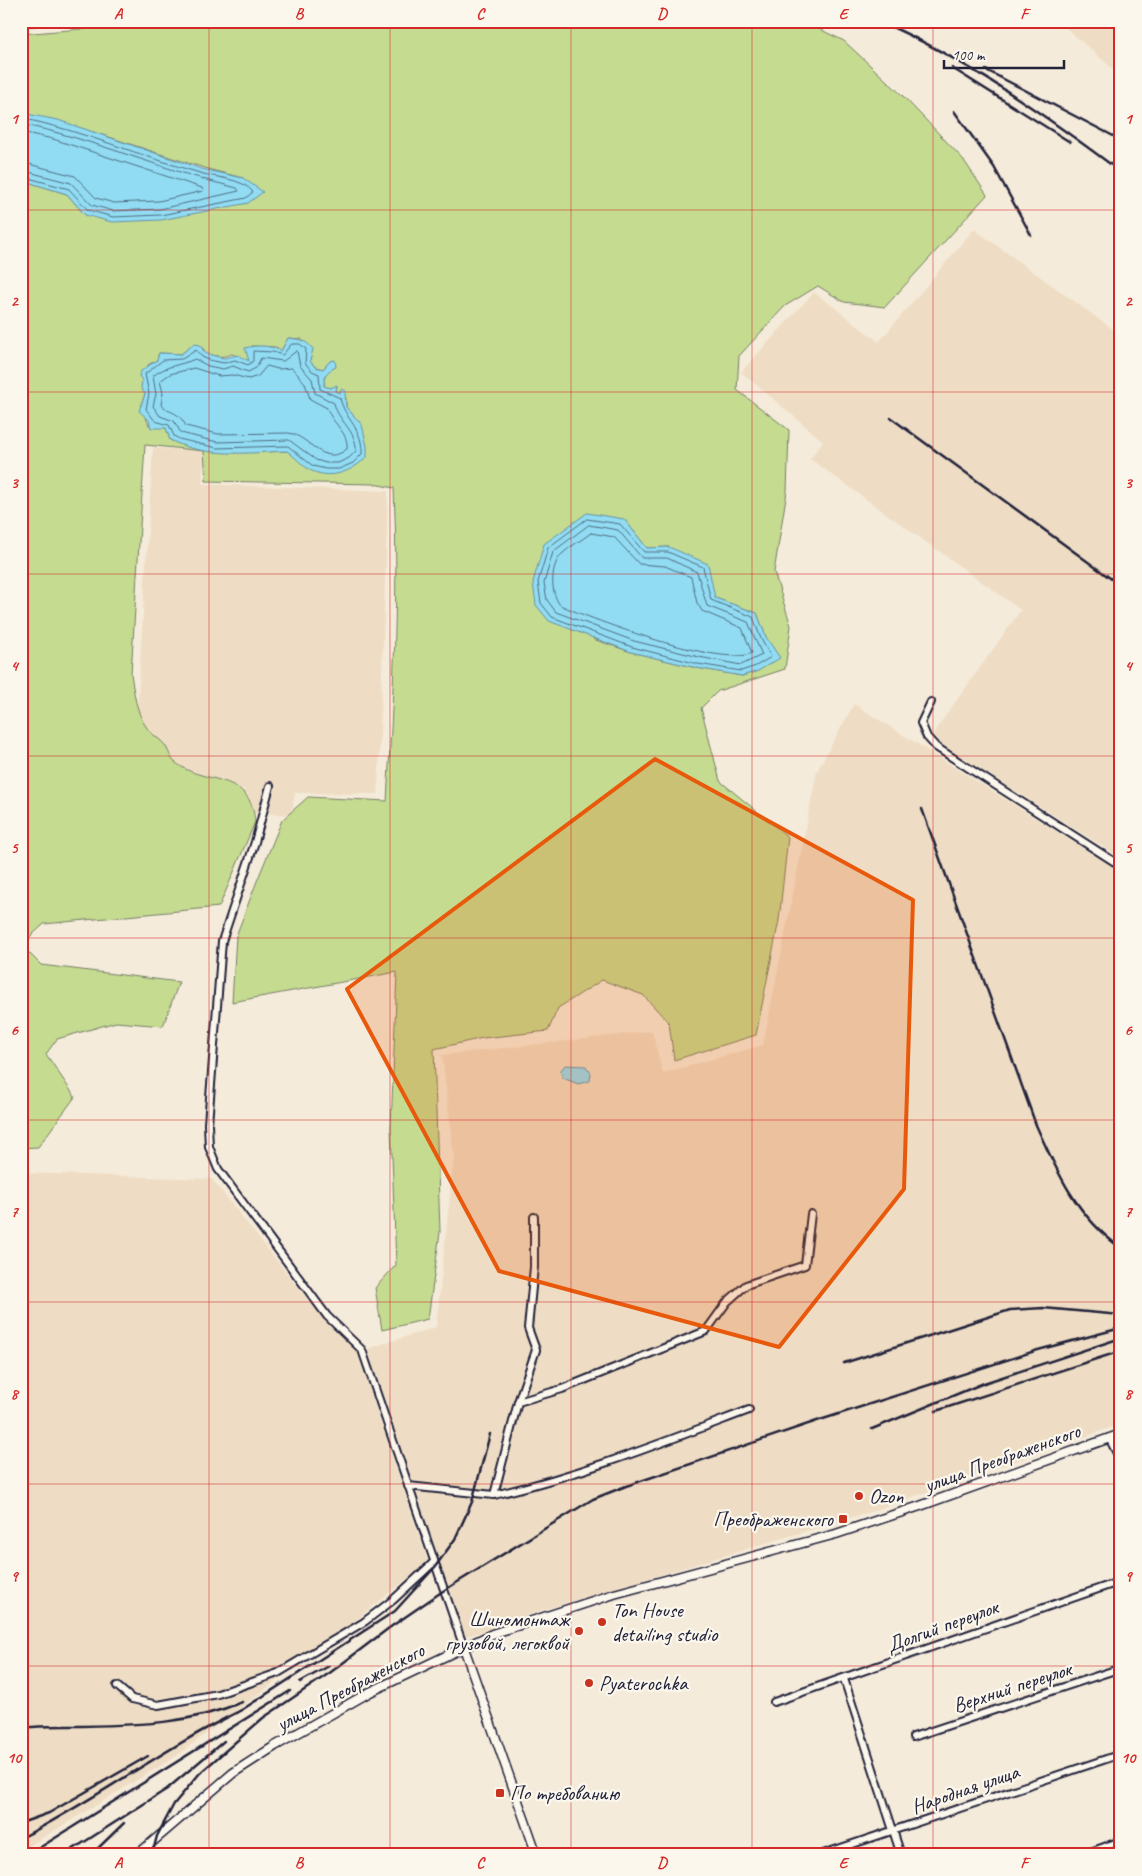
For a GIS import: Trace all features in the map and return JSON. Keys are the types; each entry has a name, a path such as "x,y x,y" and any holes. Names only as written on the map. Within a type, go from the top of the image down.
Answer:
{"street":[{"path":"931,702 921,723 927,738 936,747 1121,866"},
{"path":"270,786 255,842 222,941 212,1054 209,1147 218,1169 327,1316 362,1350 537,1855"},
{"path":"518,1402 562,1389 706,1331 726,1302 746,1285 805,1265 811,1214"},
{"path":"494,1495 518,1402 536,1350 528,1328 534,1267 534,1218"},
{"path":"408,1486 494,1495 542,1484 592,1468 749,1410"},
{"name":"улица Преображенского","path":"136,1855 233,1773 275,1746 370,1692 492,1634 614,1594 836,1534 1121,1434"},
{"path":"1109,1438 1121,1461"},
{"path":"117,1686 132,1699 158,1705 218,1694 278,1674 364,1622 394,1600 434,1562"},
{"name":"Долгий переулок","path":"774,1702 1121,1581"},
{"name":"Верхний переулок","path":"913,1737 1121,1668"},
{"path":"844,1679 901,1855"},
{"name":"Народная улица","path":"820,1855 1121,1754"},
{"path":"1082,1855 1121,1841"}],"highlighted area":[{"path":"655,759 913,900 904,1189 779,1347 499,1271 347,989"}],"shaded area":[{"path":"1056,21 1121,21 1121,76 1066,28"},
{"path":"974,229 1121,335 1121,858 939,743 932,735 1021,610 810,459 823,441 741,372 814,292 879,342"},
{"path":"153,448 204,451 202,484 388,491 378,794 295,793 291,815 244,812 244,789 133,779"},
{"path":"854,704 1121,872 1121,1424 867,1513 549,1608 465,1637 367,1349 436,1327 454,1156 442,1055 652,1031 663,1073 763,1045 817,771"},
{"path":"21,1173 212,1179 323,1319 357,1352 428,1562 336,1636 175,1757 21,1851"}],"green space":[{"path":"178,21 803,21 844,41 901,94 963,159 987,195 885,307 844,302 818,286 785,306 739,356 737,390 789,430 787,491 774,572 791,626 785,669 718,691 701,708 720,781 788,837 779,920 756,1035 674,1060 669,1023 643,995 602,980 558,1008 548,1031 483,1038 434,1049 440,1232 428,1319 382,1330 375,1288 396,1265 391,1128 397,972 232,1002 236,936 282,820 308,797 387,801 396,605 394,488 374,484 206,481 204,451 145,445 131,674 138,709 147,728 164,744 176,763 200,775 225,782 245,794 252,805 255,822 219,907 44,924 21,945 21,180 67,194 85,215 243,178 187,163 77,127 21,113 21,34","holes":["288,338 302,339 310,355 310,361 315,367 323,369 330,361 324,378 324,387 331,388 337,386 336,391 340,394 341,389 346,399 346,407 362,425 298,459 287,451 238,452 177,443 170,440 166,428 149,425 141,405 145,394 142,379 148,365 157,360 159,353 181,354 194,344 200,345 206,352 214,356 232,354 249,361 252,346 275,347 281,351","624,519 647,548 669,547 715,598 757,613 766,637 758,671 742,676 697,668 631,652 593,639"]},
{"path":"21,945 41,965 179,982 163,1026 116,1022 57,1039 46,1054 75,1097 38,1147 21,1148"}],"water":[{"path":"21,113 58,120 202,169 243,178 263,192 248,203 161,220 112,222 85,215 67,194 21,180"},
{"path":"288,338 302,340 313,349 310,361 315,367 323,369 330,361 335,360 336,367 326,374 324,386 331,388 337,385 336,391 340,393 341,389 345,391 346,407 362,425 367,446 367,457 349,470 335,474 320,474 309,469 287,451 227,453 198,450 170,440 166,428 151,428 149,420 139,411 145,394 141,388 142,380 139,376 141,371 157,360 159,353 181,354 194,344 200,345 205,353 211,355 224,358 238,355 249,361 245,348 263,346 281,351"},
{"path":"587,513 624,519 647,548 669,547 708,564 715,598 757,613 766,637 780,658 758,671 742,676 697,668 631,652 549,621 536,605 533,582 544,544"},
{"path":"565,1065 586,1066 591,1073 590,1081 578,1084 563,1078 560,1071"}],"railway":[{"path":"21,26 89,21"},
{"path":"879,21 974,70 1034,109 1121,172"},
{"path":"952,68 1070,142"},
{"path":"986,70 1121,140"},
{"path":"954,111 994,167 1031,235"},
{"path":"891,418 1121,586"},
{"path":"922,809 1044,1143 1080,1208 1106,1236 1121,1248"},
{"path":"844,1363 1010,1310 1043,1308 1121,1315"},
{"path":"152,1855 157,1836 174,1804 200,1773 263,1718 331,1672 389,1628 443,1591 593,1499 817,1421 1038,1350 1121,1328"},
{"path":"872,1429 984,1383 1121,1338"},
{"path":"936,1411 1121,1351"},
{"path":"237,1713 395,1611 435,1567 455,1539 472,1502 490,1434"},
{"path":"300,1682 329,1666"},
{"path":"28,1855 290,1691"},
{"path":"21,1728 164,1722 203,1715 242,1702"},
{"path":"21,1838 77,1807 186,1740 242,1710"},
{"path":"64,1855 167,1789 224,1741"},
{"path":"21,1823 49,1813 148,1756"},
{"path":"91,1855 124,1823"}],"place":[{"name":"Ozon","path":"859,1496"},
{"name":"Преображенского","path":"843,1519"},
{"name":"Ton House detailing studio","path":"602,1622"},
{"name":"Шиномонтаж грузовой, легоквой","path":"579,1631"},
{"name":"Pyaterochka","path":"589,1683"},
{"name":"По требованию","path":"500,1793"}]}
